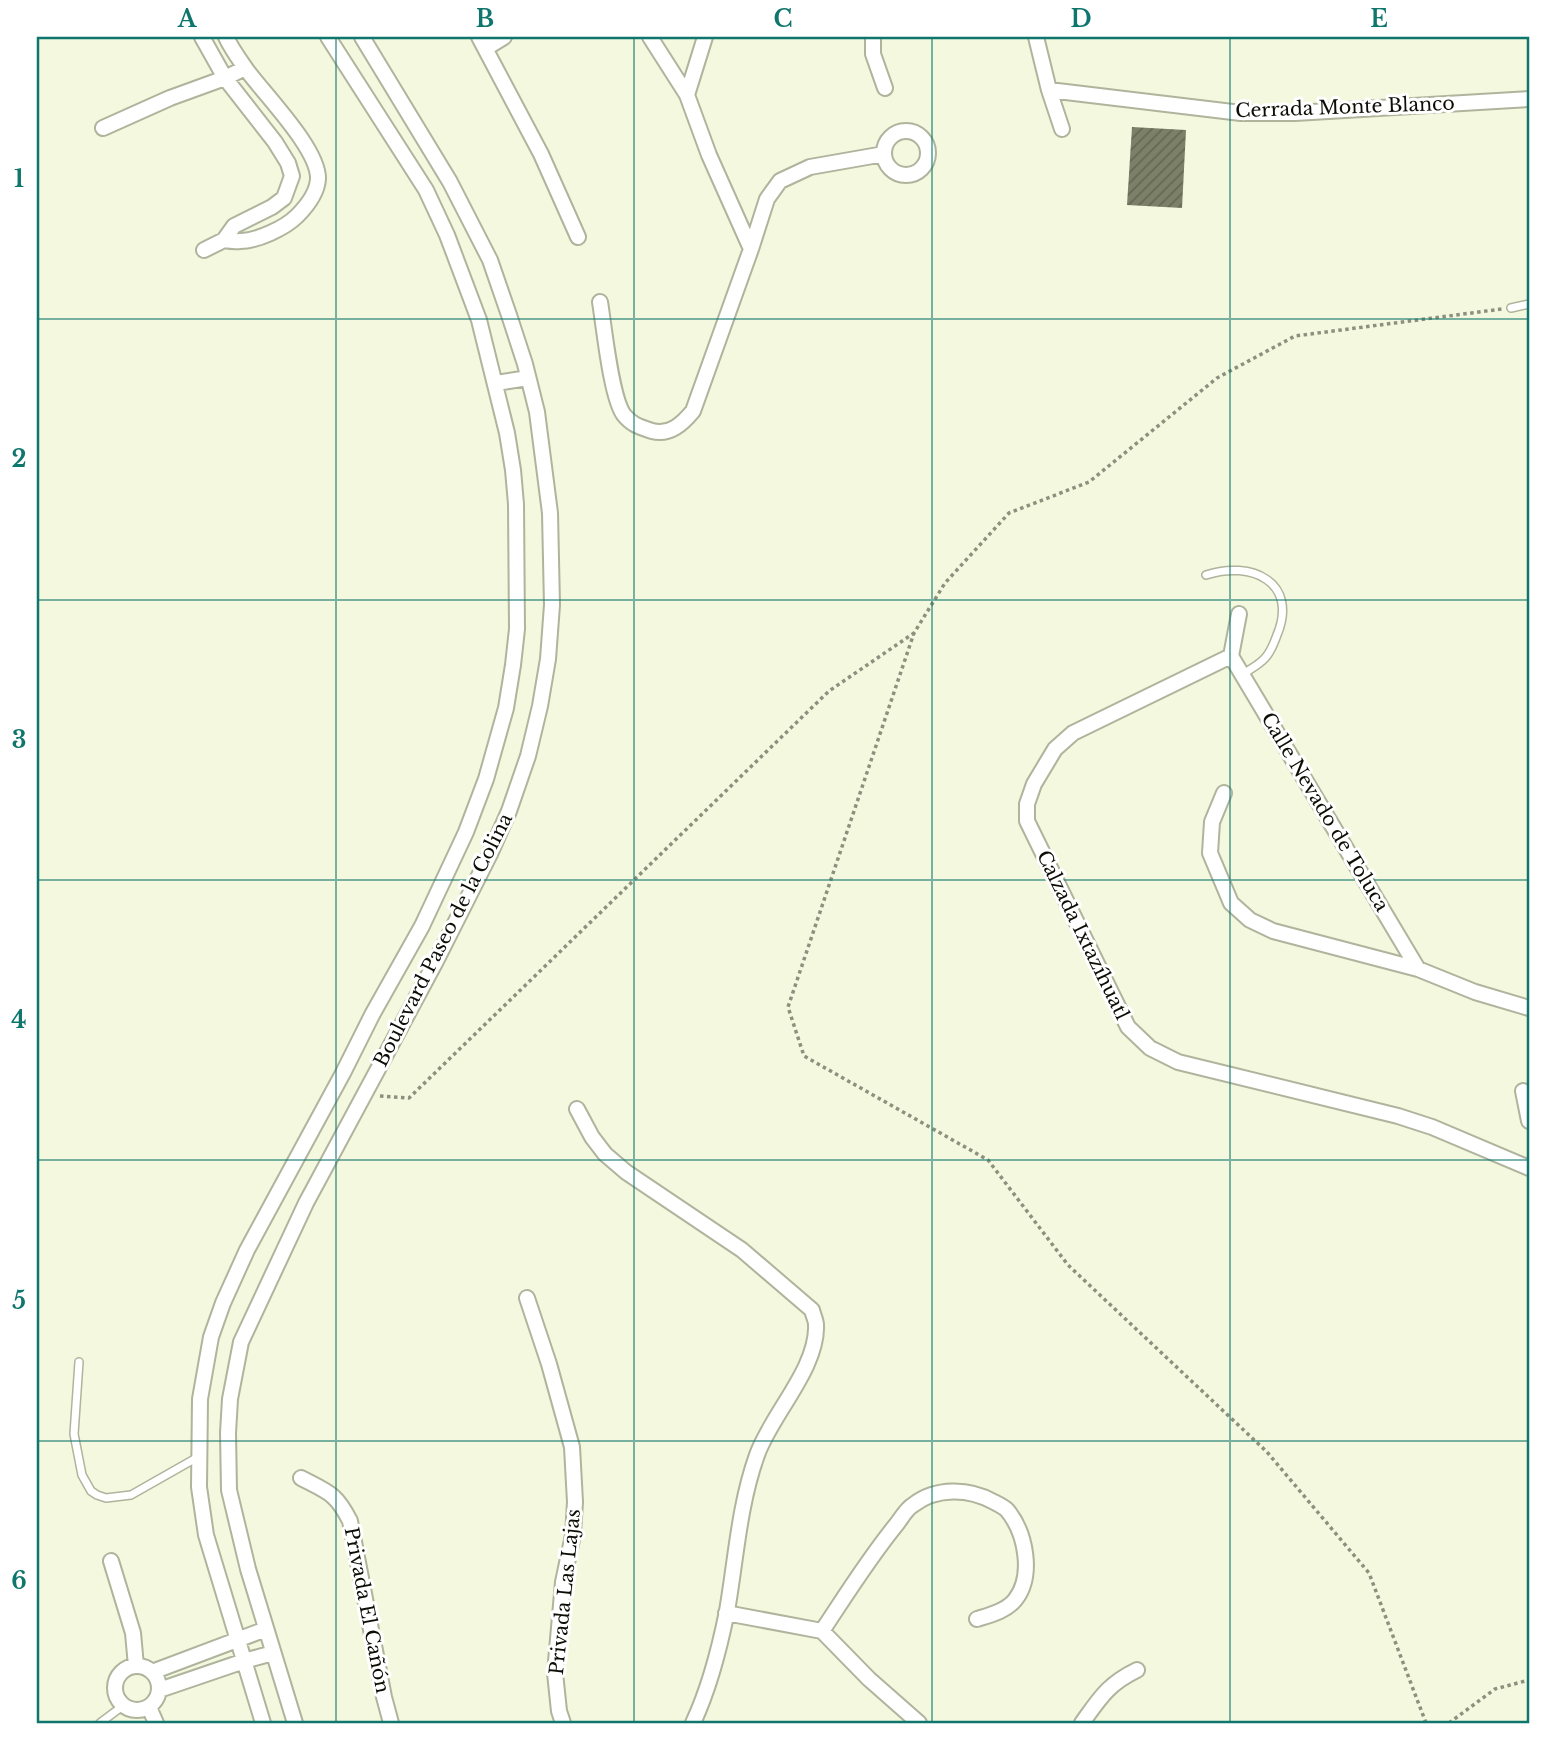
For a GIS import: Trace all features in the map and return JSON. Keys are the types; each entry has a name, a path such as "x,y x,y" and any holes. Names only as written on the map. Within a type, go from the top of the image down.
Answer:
{"street":[{"path":"202,37 225,78 275,142 288,163 292,176 284,198 234,226 223,240 204,250"},
{"path":"223,240 242,242 272,233 292,221 308,205 317,187 318,177 316,165 305,144 245,68 226,37"},
{"name":"Boulevard Paseo de la Colina","path":"263,1723 206,1535 199,1487 200,1399 211,1337 247,1250 422,926 453,862 486,779 506,708 517,629 515,492 507,433 479,320 451,245 426,190 328,37"},
{"name":"Boulevard Paseo de la Colina","path":"295,1723 248,1569 229,1490 230,1399 241,1342 286,1243 435,963 509,811 528,756 540,706 548,659 552,605 550,513 537,412 525,364 490,260 450,182 362,37"},
{"path":"504,37 483,43 541,154 578,237"},
{"path":"650,37 687,95 709,155 751,249"},
{"path":"687,95 705,37"},
{"path":"873,37 873,54 886,88"},
{"path":"1036,37 1062,129"},
{"path":"103,128 245,68"},
{"name":"Cerrada Monte Blanco","path":"1049,90 1241,113 1295,113 1529,99"},
{"path":"600,302 615,395 622,413 635,425 658,433 681,426 693,411 767,199 780,181 810,167 884,154"},
{"path":"496,383 528,378"},
{"path":"1231,656 1240,614"},
{"name":"Calle Nevado de Toluca","path":"1231,656 1418,969"},
{"name":"Calzada Ixtazíhuatl","path":"1231,656 1073,733 1055,749 1034,785 1027,804 1027,821 1128,1027 1150,1048 1178,1062 1398,1116 1432,1127 1529,1168"},
{"path":"1224,793 1212,822 1210,853 1231,903 1250,920 1273,931 1418,969 1475,992 1529,1008"},
{"path":"1522,1091 1529,1121"},
{"path":"577,1110 605,1154 626,1172 742,1250 812,1310 816,1324 814,1342 806,1366 776,1416 758,1453 746,1493 726,1614 708,1684 693,1723"},
{"name":"Privada Las Lajas","path":"527,1298 572,1447 575,1502 573,1535 564,1582 555,1673 563,1723"},
{"name":"Privada El Cañón","path":"301,1478 332,1494 350,1521 391,1723"},
{"path":"822,1631 882,1542 912,1505 945,1491 982,1495 1006,1509 1019,1531 1025,1551 1026,1579 1015,1601 1001,1611 977,1619"},
{"path":"111,1561 133,1633 136,1666"},
{"path":"726,1614 822,1631 869,1679 919,1723"},
{"path":"152,1672 266,1629"},
{"path":"159,1690 273,1654"},
{"path":"136,1666 152,1672 158,1680 158,1697 149,1707 136,1710 124,1705 116,1695 116,1682 124,1671 136,1666"},
{"path":"1082,1723 1099,1699 1118,1680 1138,1670"},
{"path":"149,1707 156,1723"}],"lane":[{"path":"1511,308 1529,304"},
{"path":"1206,576 1234,570 1257,573 1270,582 1281,599 1281,627 1273,646 1265,659 1242,675"},
{"path":"79,1362 74,1434 82,1475 91,1491 106,1498 131,1495 199,1457"},
{"path":"100,1723 124,1705"}],"path":[{"path":"364,1094 408,1098 829,691 914,633"},
{"path":"1449,1723 1495,1689 1529,1680"}],"building":[{"path":"1132,127 1186,130 1182,208 1127,205"}]}
